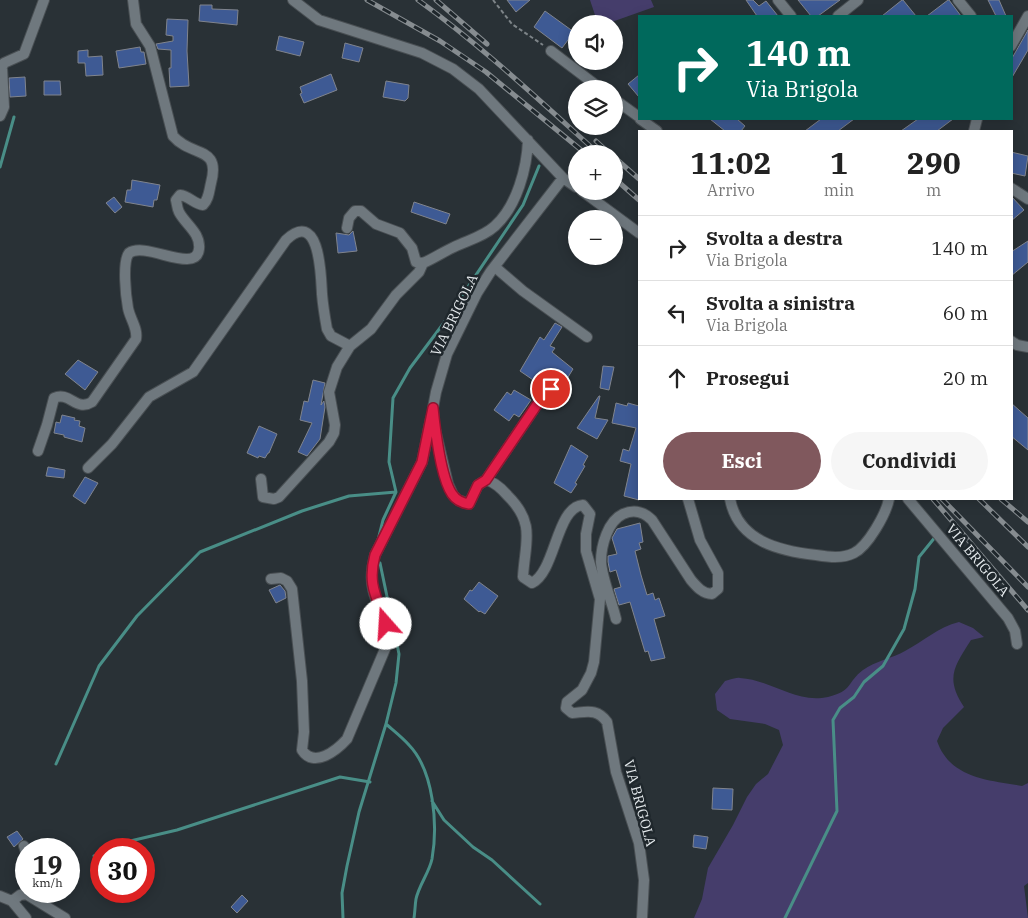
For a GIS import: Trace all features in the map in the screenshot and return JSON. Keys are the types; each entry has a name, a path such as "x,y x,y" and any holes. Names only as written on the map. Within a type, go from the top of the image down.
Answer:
{"street":[{"path":"0,116 4,108 2,67 4,63 24,54 44,0"},
{"path":"38,451 54,398 59,396 66,397 86,406 92,402 136,339 137,333 128,309 125,266 128,253 144,249 186,260 198,254 200,248 195,233 179,212 176,200 180,195 203,205 209,195 214,163 210,158 179,143 173,136 150,46 136,24 134,0"},
{"path":"292,0 319,20 422,53 453,69 479,89 568,181"},
{"path":"778,0 789,15"},
{"path":"839,15 858,0"},
{"path":"958,0 970,15"},
{"path":"1013,42 1028,16"},
{"path":"551,51 589,80"},
{"path":"623,105 638,116"},
{"path":"643,120 656,130"},
{"path":"347,228 352,214 355,211 360,211 376,224 400,233 412,248 416,262 423,263 483,234 496,225 510,204 525,165 528,140"},
{"name":"VIA BRIGOLA","path":"564,178 477,293 447,354 433,408 434,426 453,495 458,500 469,504 478,485 486,480 494,483 519,506 525,519 527,532 523,577 529,582 536,581 543,572 564,521 572,509 583,505 590,514 586,534 586,551 600,599 594,662 586,684 567,702 566,708 572,714 590,710 596,712 602,715 607,722 616,772 639,844 644,880 642,918"},
{"path":"1013,189 1028,198"},
{"path":"594,200 638,232"},
{"path":"88,468 112,444 149,397 193,372 286,240 296,232 303,232 309,235 319,253 327,329 331,336 350,346"},
{"path":"262,479 263,497 274,500 279,497 334,434 335,417 329,392 330,383 337,366 350,346 371,330 396,295 419,272 423,263"},
{"path":"496,266 523,290 587,337"},
{"path":"1013,342 1024,348 1028,347"},
{"path":"486,480 536,406 551,389"},
{"path":"271,579 281,578 287,581 292,589 302,681 304,732 302,750 305,755 314,758 325,756 338,748 348,738 385,649 389,634 373,589 371,571 375,555 422,462 433,408"},
{"path":"616,619 601,562 607,531 620,516 627,512 640,512 646,514 652,520 699,589 706,594 712,594 718,589 718,573 700,540 688,500"},
{"path":"730,500 732,511 741,526 760,542 789,552 837,558 855,553 868,540 887,508 889,500"},
{"name":"VIA BRIGOLA","path":"909,500 1008,618 1015,631 1017,644"},
{"path":"0,896 15,898"},
{"path":"18,903 26,918"},
{"path":"41,903 66,918"}],"path":[{"path":"493,0 512,24 551,51"}],"shaded area":[{"path":"590,0 651,0 654,7 623,18 623,15 595,15"},
{"path":"959,622 973,628 984,637 971,640 956,665 953,680 958,697 964,707 943,728 937,741 943,753 960,770 996,782 1022,786 1028,783 1028,883 1024,886 1028,918 694,918 702,899 708,868 747,797 756,784 768,774 783,745 779,730 765,724 730,719 717,710 715,694 725,681 735,678 752,680 805,697 816,698 836,695 846,689 858,674 868,667 912,647 951,624"}],"building":[{"path":"507,0 530,0 516,12"},
{"path":"746,0 753,0 759,6 766,1 777,15 756,15"},
{"path":"798,0 840,0 819,15 810,15"},
{"path":"902,0 915,15 883,15"},
{"path":"948,0 960,15 928,15"},
{"path":"988,0 999,0 1006,15 996,15"},
{"path":"200,5 212,5 212,9 238,10 237,25 199,21"},
{"path":"545,11 568,28 568,40 562,48 534,27"},
{"path":"167,19 188,20 189,86 170,87 169,68 171,68 171,50 158,49 156,44 173,41 173,36 166,35"},
{"path":"1028,30 1028,50 1013,76 1013,56"},
{"path":"279,36 304,42 300,56 276,50"},
{"path":"345,43 363,48 359,62 342,58"},
{"path":"140,47 141,52 144,52 146,64 119,68 116,51"},
{"path":"88,50 88,57 102,56 103,75 86,76 85,63 78,63 78,51"},
{"path":"331,74 337,90 304,103 300,94 302,93 300,87"},
{"path":"638,76 638,96 628,84"},
{"path":"25,77 26,96 10,97 9,78"},
{"path":"44,81 60,81 61,95 44,95"},
{"path":"386,81 409,85 408,98 405,101 383,97"},
{"path":"711,120 738,120 745,126 742,130 724,130"},
{"path":"820,120 853,120 839,130 806,130"},
{"path":"917,120 952,120 938,130 902,130"},
{"path":"1013,152 1028,156 1025,176 1013,173"},
{"path":"132,180 160,185 157,200 154,200 153,207 125,202 127,190 131,190"},
{"path":"114,197 122,207 115,213 106,203"},
{"path":"1013,198 1024,210 1013,219"},
{"path":"414,202 450,214 446,224 411,212"},
{"path":"353,231 357,251 338,253 336,233 349,235"},
{"path":"1028,241 1028,262 1013,274 1013,251"},
{"path":"555,323 562,327 550,346 555,348 552,352 573,369 565,382 561,380 557,385 552,382 546,384 541,380 539,384 520,371 540,337 544,340"},
{"path":"78,360 98,372 85,390 65,374"},
{"path":"603,366 614,367 609,390 600,388"},
{"path":"313,380 325,383 321,405 324,401 325,407 320,439 307,456 298,452 312,423 300,420 304,401 308,402"},
{"path":"514,390 531,400 519,417 514,414 509,421 494,410 507,392 511,395"},
{"path":"599,396 595,418 608,420 597,439 577,428"},
{"path":"616,403 627,406 628,403 638,406 638,500 624,496 631,464 620,461 623,449 629,451 636,428 612,423"},
{"path":"1013,405 1028,418 1028,450 1013,438"},
{"path":"62,415 80,421 79,426 85,428 82,442 54,433 56,422 60,423"},
{"path":"259,426 277,434 265,458 259,456 258,458 247,453"},
{"path":"571,445 588,456 583,465 585,466 575,483 577,484 571,493 554,483"},
{"path":"48,467 65,470 64,478 46,476"},
{"path":"85,477 98,483 85,504 73,496"},
{"path":"640,523 643,542 639,543 641,549 635,551 641,575 647,595 653,593 655,600 659,598 665,616 654,619 665,658 651,661 648,651 645,652 630,602 619,605 614,589 621,587 616,570 610,572 608,562 608,556 617,554 612,538 617,529"},
{"path":"479,582 498,596 485,614 479,612 464,599"},
{"path":"280,585 285,591 286,598 276,603 269,590"},
{"path":"713,788 733,789 732,810 712,809"},
{"path":"17,831 22,838 15,838 14,847 7,837"},
{"path":"694,835 708,837 706,849 693,847"},
{"path":"242,895 248,901 237,913 231,907"}],"waterway":[{"path":"0,167 14,117"},
{"path":"378,540 383,520 396,492 389,462 393,398 410,368 443,324 523,205 539,166"},
{"path":"56,764 99,666 137,616 200,552 302,511 349,496 396,492"},
{"path":"785,918 837,811 833,720 840,708 854,697 864,682 883,666 904,629 915,589 919,557 936,536"},
{"path":"343,918 342,893 359,812 386,724 396,683 399,654 380,563"},
{"path":"386,724 406,742 417,756 424,769 432,799 434,815 432,859 417,894 414,918"},
{"path":"143,838 177,830 340,777 370,782"},
{"path":"432,801 444,820 473,847 492,860 540,904"}],"railway":[{"path":"367,0 440,41 486,72 575,145"},
{"path":"418,0 488,55 589,145"},
{"path":"436,0 487,44"},
{"path":"596,141 600,145"},
{"path":"623,165 638,178"},
{"path":"623,186 638,199"},
{"path":"934,500 1028,610"},
{"path":"943,500 1028,587"},
{"path":"980,500 1028,547"},
{"path":"1002,500 1028,522"}],"route":[{"path":"386,624 373,589 371,571 375,555 422,462 433,408 434,426 448,484 453,495 458,500 469,504 478,485 486,480 536,406 551,389"}]}
